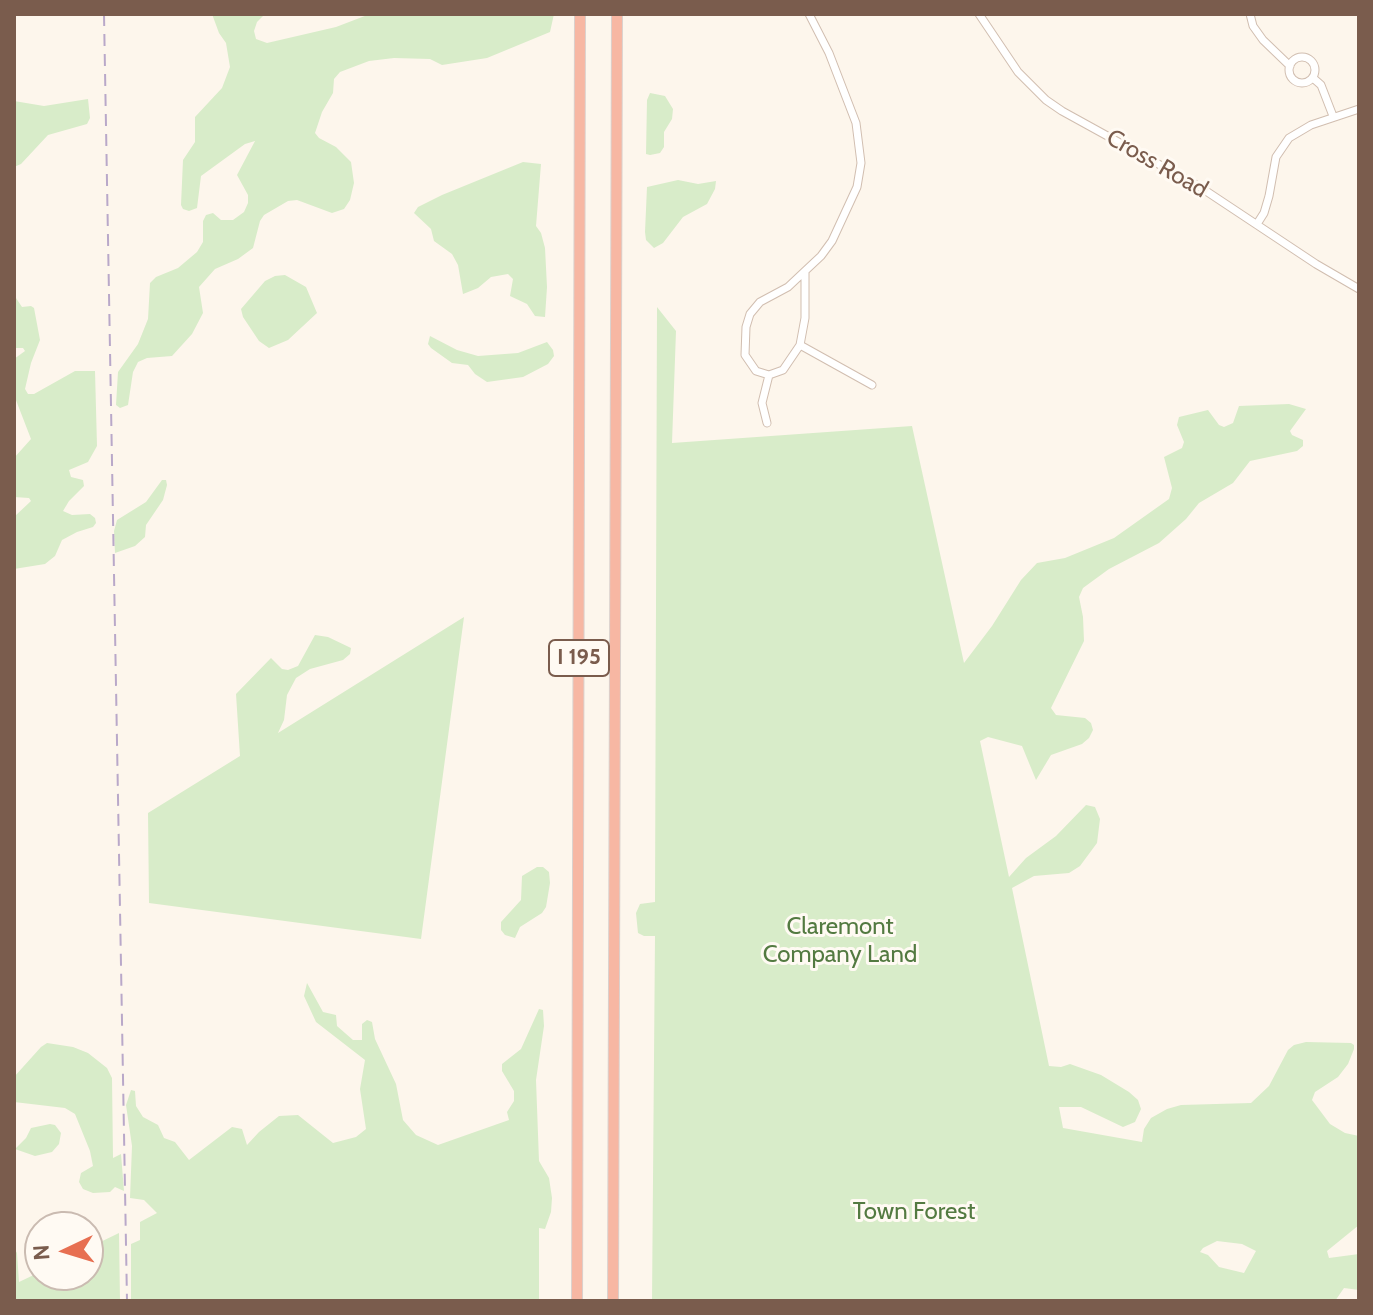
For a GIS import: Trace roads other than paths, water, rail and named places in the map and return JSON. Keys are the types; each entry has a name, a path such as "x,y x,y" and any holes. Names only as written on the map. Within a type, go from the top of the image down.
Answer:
{"highway":[{"name":"I 195","path":"577,1301 580,14"},
{"name":"I 195","path":"613,1301 617,14"}],"street":[{"path":"805,271 805,318 800,345 783,370 769,375 756,371 745,355 750,314 760,302 788,287 805,271 821,256 844,218 857,187 861,163 853,112 809,14"},
{"name":"Cross Road","path":"979,14 1018,72 1046,100 1165,166 1359,289"},
{"path":"1250,14 1253,26 1263,40 1290,66"},
{"path":"1295,58 1309,58 1316,69 1313,78 1306,83 1298,83 1291,78 1290,66 1295,58"},
{"path":"1313,78 1321,85 1333,116"},
{"path":"1257,224 1264,213 1276,157 1283,145 1295,133 1333,116 1359,109"},
{"path":"800,345 872,385"},
{"path":"767,423 762,403 769,375"}],"railway":[{"path":"104,14 127,1301"}],"park label":[{"name":"Claremont Company Land","path":"840,941"},
{"name":"Town Forest","path":"914,1212"}]}
